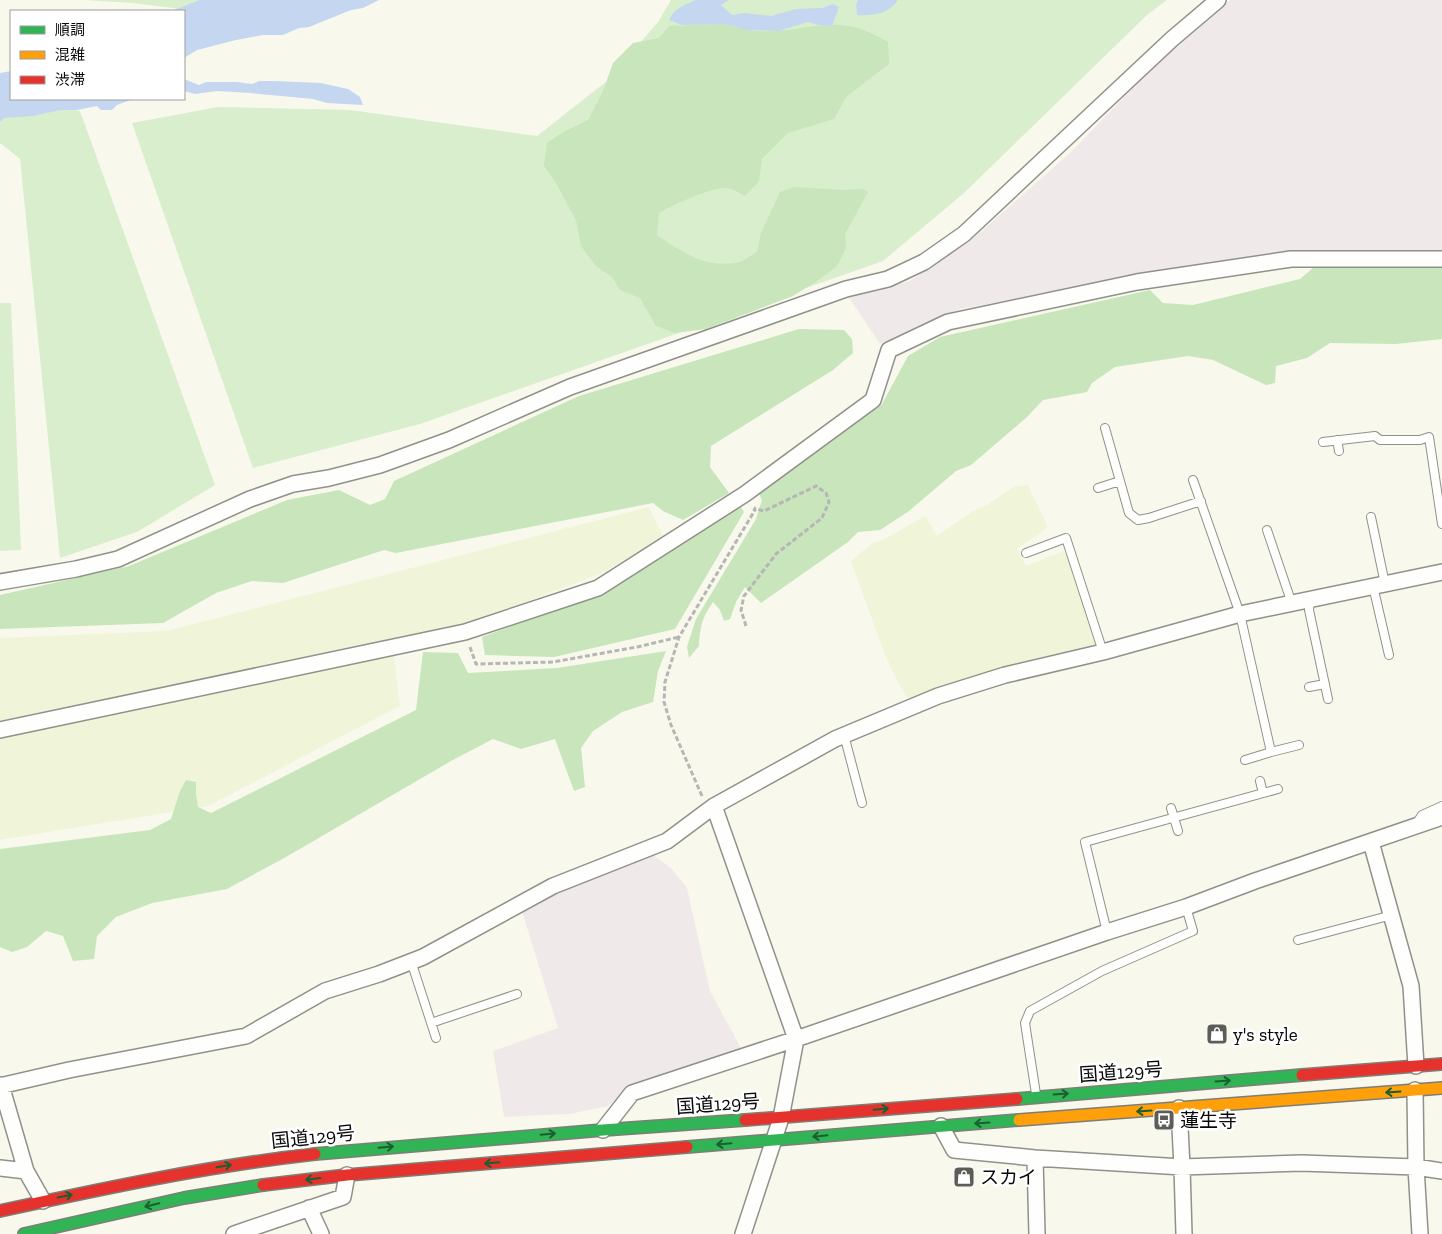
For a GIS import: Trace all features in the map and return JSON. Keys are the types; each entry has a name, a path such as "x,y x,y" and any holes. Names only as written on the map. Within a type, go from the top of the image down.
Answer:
{"highway":[{"name":"国道129号","path":"0,1211 122,1184 246,1162 387,1147 780,1118 1442,1064"},
{"path":"24,1234 47,1231 184,1198 346,1175 941,1126 1442,1088"}],"street":[{"path":"0,582 118,560 250,499 293,484 329,478 380,465 449,440 570,387 846,289 888,279 924,262 964,234 1172,39 1218,0"},
{"path":"0,730 465,632 598,588 745,494 873,400 889,350 948,322 1137,282 1290,259 1442,259"},
{"path":"43,1200 26,1170 0,1085 246,1036 325,991 379,974 423,957 554,886 667,841 712,808 844,734 938,696 1005,675 1103,652 1240,614 1442,574"},
{"path":"712,808 796,1039 780,1118 743,1234"},
{"path":"603,1130 632,1093 1186,907 1442,816"},
{"path":"1371,842 1411,986 1416,1066"},
{"path":"1415,1090 1416,1167 1420,1234"},
{"path":"1179,1108 1184,1234"},
{"path":"941,1126 954,1150 1035,1158 1182,1166 1301,1162 1416,1167 1442,1171"},
{"path":"1035,1158 1037,1234"},
{"path":"0,1168 26,1170"},
{"path":"234,1234 344,1197 346,1175"},
{"path":"309,1208 321,1234"}],"lane":[{"path":"1105,428 1130,513 1138,520 1201,500"},
{"path":"1323,442 1375,436 1380,440 1420,440 1429,437 1442,524"},
{"path":"1337,440 1339,451"},
{"path":"1193,480 1240,614 1271,752"},
{"path":"1098,488 1120,481"},
{"path":"1371,517 1389,655"},
{"path":"1267,530 1290,604"},
{"path":"1026,553 1066,538 1103,652"},
{"path":"1310,600 1309,610 1328,699"},
{"path":"1309,686 1325,684"},
{"path":"844,734 862,803"},
{"path":"1245,760 1299,744"},
{"path":"1260,781 1263,793"},
{"path":"1085,842 1278,789"},
{"path":"1171,808 1178,831"},
{"path":"1080,835 1081,839 1085,842 1107,932"},
{"path":"1036,1096 1025,1023 1030,1011 1102,971 1192,931 1186,907"},
{"path":"1298,940 1392,915"},
{"path":"410,961 436,1038"},
{"path":"431,1023 506,1002 517,994"}],"path":[{"path":"746,626 741,610 744,596 776,554 822,518 829,502 826,493 816,486 764,511 753,508"},
{"path":"712,808 670,725 664,702 665,682 679,637 754,510 745,494"},
{"path":"465,632 476,664 553,662 679,637"}],"shaded area":[{"path":"1230,0 1442,0 1442,253 1297,250 960,309 880,344 848,296 910,281 976,236 1071,152 1155,65"},
{"path":"649,852 672,869 687,888 710,991 742,1050 627,1091 608,1106 570,1114 504,1117 493,1051 558,1028 521,908"}],"green space":[{"path":"83,0 294,0 268,20 133,3"},
{"path":"671,0 1167,0 1147,15 964,193 883,261 420,424 253,468 132,123 218,107 350,110 537,136 607,81 658,22"},
{"path":"725,24 765,31 831,25 854,27 888,42 889,64 846,97 834,119 788,133 762,159 759,181 745,196 732,189 721,188 693,197 659,213 657,235 676,248 696,258 727,264 740,262 757,252 761,233 780,192 794,187 843,190 863,189 868,192 845,234 846,248 837,266 817,281 793,296 706,329 675,333 656,326 640,298 620,290 612,277 596,266 581,246 576,220 553,178 544,166 547,143 563,132 588,120 603,91 613,63 633,43 659,38 669,26"},
{"path":"0,99 80,111 215,485 137,532 60,558 20,159 0,143"},
{"path":"1442,266 1442,339 1396,344 1330,343 1307,358 1276,366 1275,383 1266,385 1213,360 1188,356 1115,367 1092,383 1087,392 1043,400 1026,418 971,465 956,471 909,511 880,530 858,532 848,542 761,603 745,587 736,602 730,619 724,621 720,610 713,602 702,622 699,646 689,658 687,647 696,619 756,519 762,500 759,494 882,404 908,356 940,337 1150,290 1163,303 1193,305 1300,279 1314,267"},
{"path":"0,303 11,303 21,550 0,551"},
{"path":"799,329 844,330 852,339 853,353 833,370 711,446 710,467 729,493 683,520 663,511 653,503 396,553 384,550 283,583 252,581 216,593 163,623 0,629 0,595 129,566 287,500 339,490 370,505 385,499 394,481 579,396"},
{"path":"1028,485 1048,527 1017,549 1026,566 1063,551 1066,554 1096,646 1048,656 950,684 909,701 895,677 882,647 851,561 872,543 883,540 925,516 937,536 1015,486"},
{"path":"740,506 744,512 675,629 554,657 485,655 482,637 604,591"},
{"path":"649,507 664,537 600,574 461,626 392,643 400,706 208,806 0,840 0,638 166,631"},
{"path":"666,651 658,671 653,702 622,712 593,731 581,748 585,787 574,791 555,739 521,749 493,739 227,889 152,903 116,917 97,936 94,959 73,961 63,936 46,931 27,947 12,952 0,947 0,849 150,830 171,819 180,791 186,780 196,782 198,807 211,813 416,710 423,652 458,653 468,673 557,668"}],"water":[{"path":"200,0 379,0 363,8 351,10 283,35 263,35 236,40 197,50 185,57 185,10 174,10"},
{"path":"696,0 729,0 721,5 732,15 745,13 771,16 796,9 822,8 833,4 839,7 832,26 808,22 779,31 747,30 725,24 682,25 669,20 677,10"},
{"path":"858,0 898,0 890,8 880,13 857,15 856,5"},
{"path":"10,71 10,100 130,100 117,105 112,110 101,110 97,106 77,110 60,110 33,116 4,118 0,122 0,73"},
{"path":"185,79 199,85 206,82 252,84 259,81 321,83 348,89 360,97 363,105 327,103 313,99 250,93 217,91 195,94 185,91"}],"traffic: fast":[{"path":"1017,1099 1302,1075"},
{"path":"315,1154 745,1120"},
{"path":"687,1147 1019,1120"},
{"path":"24,1234 184,1198 263,1185"}],"traffic: slow":[{"path":"1019,1120 1442,1088"}],"traffic: jam":[{"path":"1302,1075 1442,1064"},
{"path":"745,1120 1017,1099"},
{"path":"263,1185 347,1175 687,1147"},
{"path":"0,1211 196,1171 315,1154"}],"place":[{"name":"y's style","path":"1217,1034"},
{"name":"蓮生寺","path":"1164,1120"},
{"name":"スカイ","path":"964,1177"}]}
